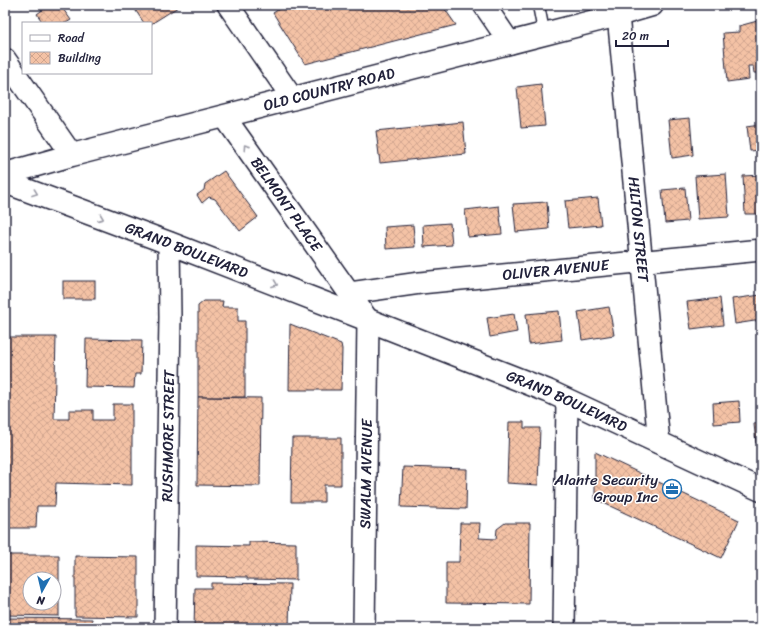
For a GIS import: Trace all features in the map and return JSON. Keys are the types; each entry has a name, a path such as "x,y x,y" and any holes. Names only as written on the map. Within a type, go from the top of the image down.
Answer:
{"street":[{"path":"228,5 292,99"},
{"path":"484,5 510,43"},
{"name":"OLD COUNTRY ROAD","path":"5,174 72,155 510,43 652,5"},
{"name":"HILTON STREET","path":"618,15 659,443"},
{"path":"5,59 72,155"},
{"name":"BELMONT PLACE","path":"224,116 350,293"},
{"name":"GRAND BOULEVARD","path":"5,182 169,243 548,391 761,490"},
{"name":"RUSHMORE STREET","path":"165,628 170,317 169,243"},
{"name":"OLIVER AVENUE","path":"350,293 420,283 761,250"},
{"path":"350,293 368,320"},
{"name":"SWALM AVENUE","path":"364,628 368,320"},
{"path":"564,628 567,400"}],"lane":[{"path":"540,5 539,8 544,34"}],"building":[{"path":"49,5 60,5 71,20 68,22 42,22 37,14"},
{"path":"138,5 177,5 178,7 152,23 152,22 143,22 134,8"},
{"path":"285,5 442,5 456,25 305,64 273,13"},
{"path":"761,20 761,73 754,73 753,66 748,66 749,79 727,82 723,33 739,32 739,26"},
{"path":"541,84 545,126 521,128 517,87"},
{"path":"690,118 693,155 672,158 668,120"},
{"path":"463,122 466,154 380,163 376,131"},
{"path":"761,124 761,150 750,151 747,126"},
{"path":"224,171 258,217 240,231 215,199 209,197 202,203 197,195 204,190 205,184"},
{"path":"726,174 729,217 698,219 695,176"},
{"path":"761,175 761,214 745,214 743,176"},
{"path":"685,188 688,221 665,223 662,190"},
{"path":"598,198 601,225 568,228 565,201"},
{"path":"547,202 549,229 516,232 513,204"},
{"path":"499,206 502,234 468,237 465,210"},
{"path":"450,223 452,245 424,247 423,225"},
{"path":"413,225 415,247 386,249 385,227"},
{"path":"63,281 95,281 95,299 63,299"},
{"path":"761,295 761,320 735,324 732,299"},
{"path":"720,298 723,325 691,329 687,302"},
{"path":"204,301 223,301 222,307 238,307 238,321 245,321 245,397 198,397 198,306"},
{"path":"609,307 614,335 582,340 578,312"},
{"path":"559,311 562,340 529,344 526,314"},
{"path":"514,314 517,332 490,337 487,318"},
{"path":"290,324 341,344 341,390 289,390"},
{"path":"6,337 56,337 54,419 69,419 69,410 93,410 93,420 113,420 113,404 132,404 132,485 56,483 55,506 37,506 36,528 5,528"},
{"path":"86,339 142,340 141,374 135,374 134,388 85,387"},
{"path":"198,397 261,398 260,486 197,485"},
{"path":"739,401 740,422 714,424 713,403"},
{"path":"509,422 524,422 524,428 540,428 538,485 507,483"},
{"path":"761,423 761,443 756,443 754,424"},
{"path":"292,438 341,438 341,485 324,485 324,502 291,502"},
{"path":"595,452 739,520 721,558 595,499"},
{"path":"403,467 467,469 466,509 401,507"},
{"path":"460,523 480,523 479,538 496,539 497,529 505,523 530,523 529,604 446,603 446,562 459,562"},
{"path":"249,542 296,543 296,580 196,576 196,545 249,546"},
{"path":"5,555 59,555 59,571 22,571 22,611 59,611 59,616 5,615"},
{"path":"75,556 138,557 138,617 75,616"},
{"path":"211,583 290,584 289,628 194,628 195,588 211,588"},
{"path":"5,618 92,619 92,628 5,628"}],"place":[{"name":"Alante Security Group Inc","path":"672,489"}]}
